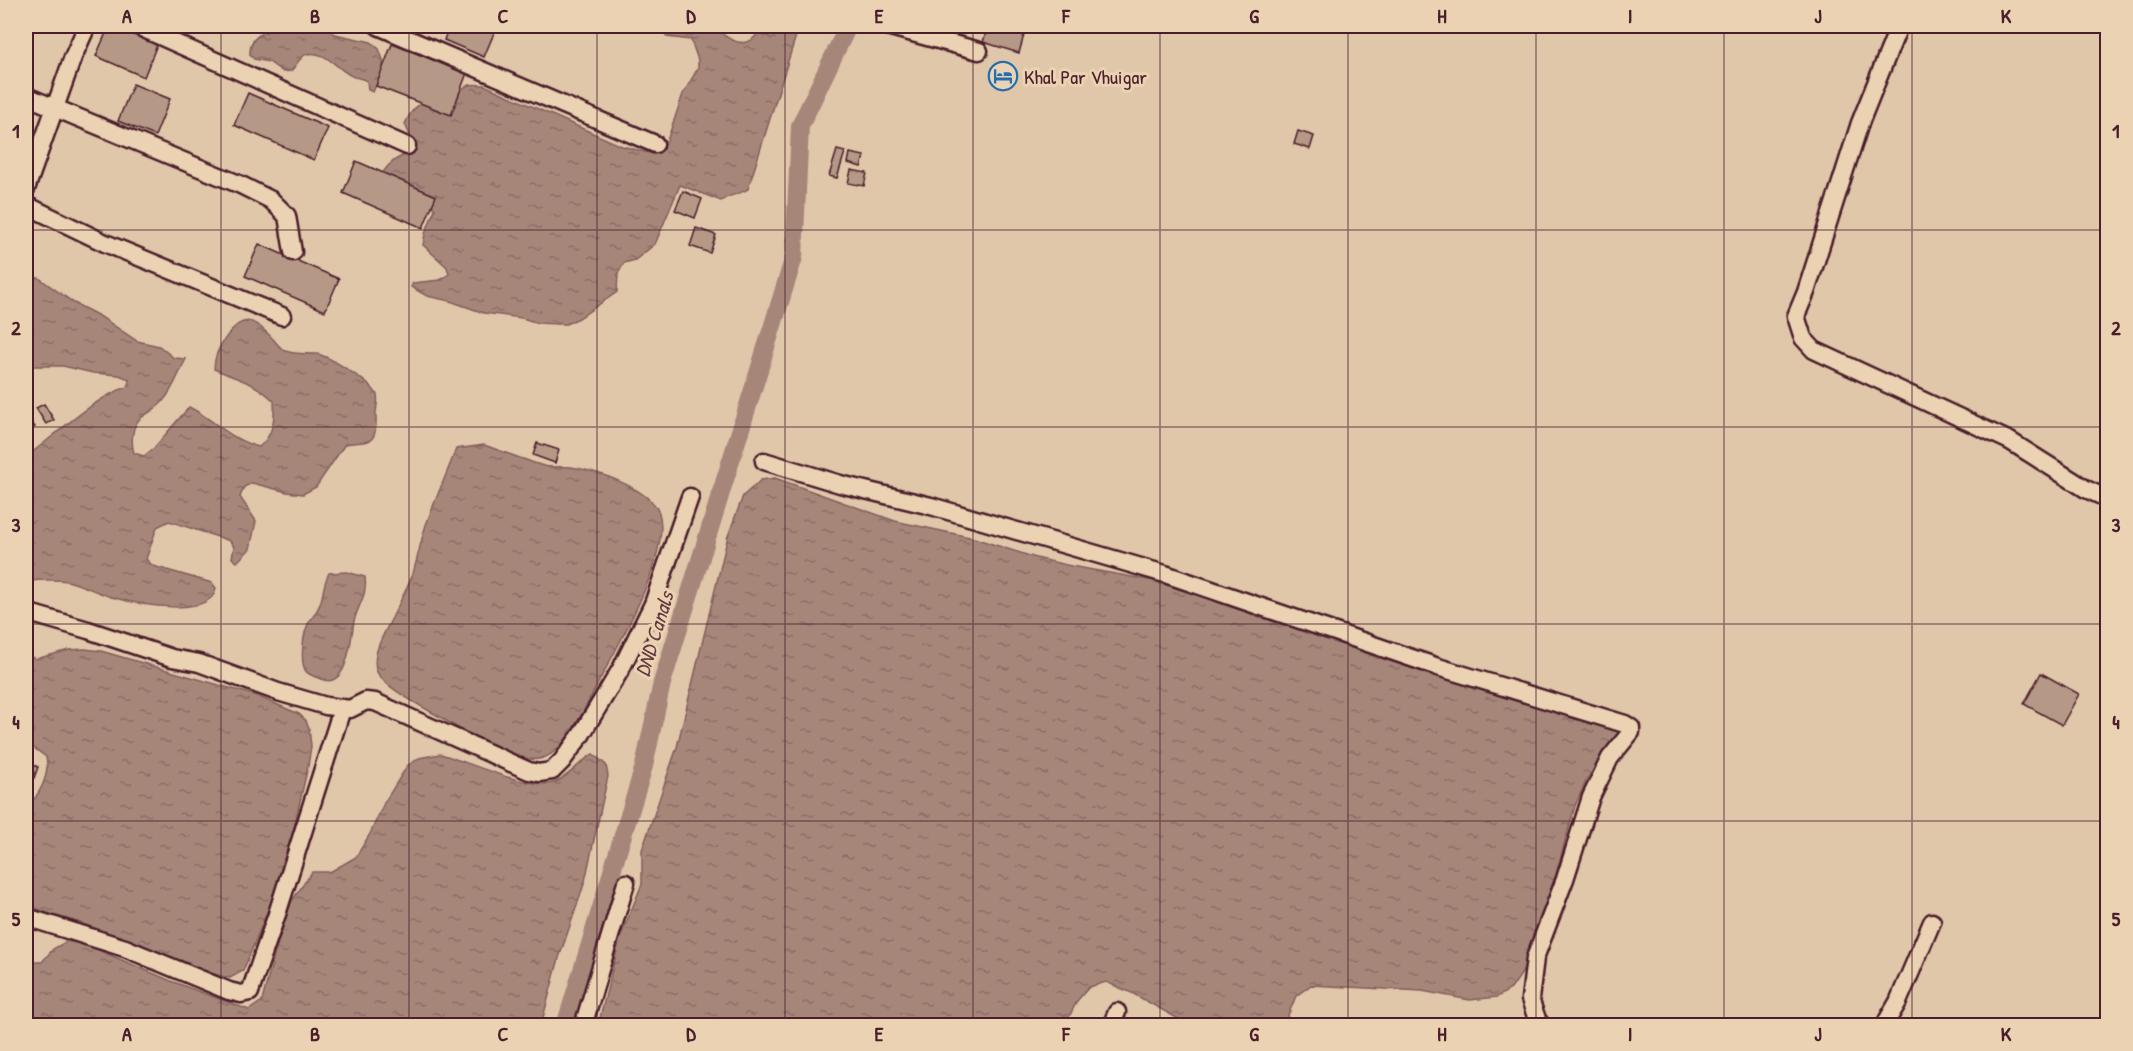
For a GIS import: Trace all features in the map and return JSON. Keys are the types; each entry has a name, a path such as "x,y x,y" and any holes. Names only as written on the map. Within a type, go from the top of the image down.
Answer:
{"street":[{"path":"26,189 73,57 87,26"},
{"path":"137,26 407,146"},
{"path":"378,26 655,144"},
{"path":"886,26 979,51"},
{"path":"1899,26 1860,123 1806,292 1796,316 1803,338 1814,350 2010,441 2086,489 2108,499"},
{"path":"26,96 241,185 271,200 287,216 293,252"},
{"path":"26,205 105,243 282,316"},
{"path":"764,461 840,484 931,506 1154,571 1438,667 1625,724 1631,732 1610,758 1591,797 1565,879 1535,958 1530,999 1537,1020 1542,1026"},
{"path":"26,612 172,658 199,663 278,692 342,710 350,710 366,701 375,702 529,771 538,773 552,771 581,735 621,669 653,604 690,497"},
{"path":"26,917 125,948 229,991 241,994 250,992 342,710"},
{"path":"583,1026 626,883"},
{"path":"1884,1026 1898,1002 1932,921"}],"water":[{"path":"323,26 335,34 371,42 379,49 383,68 373,92 368,90 367,81 348,74 321,55 307,54 291,71 283,72 269,62 254,59 250,55 251,46 261,34 276,29"},
{"path":"661,26 719,26 720,32 726,37 744,42 754,38 761,26 799,26 748,189 721,201 680,185 655,244 635,260 624,263 618,274 617,292 579,318 566,324 538,323 522,318 484,313 427,296 411,287 413,283 440,280 449,274 447,267 423,245 435,209 428,201 380,178 391,163 416,149 405,124 415,108 420,104 454,94 473,84 484,85 622,146 653,154 667,141 683,94 698,68 698,60 691,40 667,37"},
{"path":"29,277 39,278 74,303 101,317 137,341 159,346 174,358 186,359 167,397 135,425 132,440 134,453 144,456 154,448 189,407 240,440 259,447 264,443 272,427 274,401 253,385 214,369 216,355 222,344 238,324 249,321 267,332 284,350 323,356 368,384 377,395 375,434 369,441 345,444 316,487 303,494 252,483 244,487 240,497 256,521 250,549 237,562 232,558 234,547 230,541 169,521 157,527 146,559 153,566 212,583 216,588 211,598 201,603 188,606 155,606 115,598 67,581 26,581 26,457 102,399 128,387 129,379 119,375 93,373 63,366 26,366 26,280"},
{"path":"484,445 544,466 571,467 615,479 645,496 653,503 660,518 660,540 654,565 631,620 568,736 560,746 543,758 519,757 490,746 394,689 379,676 376,669 376,656 380,642 411,579 426,525 456,449"},
{"path":"775,478 895,521 974,538 1036,558 1071,566 1188,587 1625,731 1587,779 1575,806 1556,874 1522,973 1511,989 1497,997 1470,1000 1422,991 1311,985 1296,996 1284,1025 1191,1026 1132,993 1106,982 1089,987 1077,1001 1065,1025 598,1026 620,938 642,884 642,850 677,747 728,536 743,496 761,480"},
{"path":"347,572 365,577 366,583 354,621 343,670 330,681 310,675 305,670 302,654 305,634 320,604 329,573"},
{"path":"69,650 101,651 257,696 299,714 306,721 311,746 308,766 280,881 243,971 230,978 175,961 26,903 26,809 42,785 47,764 46,757 26,742 26,655 36,659"},
{"path":"440,754 516,779 545,784 561,780 593,754 606,765 608,776 585,881 559,958 541,1025 26,1025 26,962 42,962 53,949 67,941 89,946 171,981 249,1010 262,1001 291,902 312,872 330,872 356,857 370,834 384,803 407,766 419,758"}],"building":[{"path":"109,26 117,26 158,42 144,77 96,56"},
{"path":"449,26 497,26 484,57 444,40"},
{"path":"988,26 1024,35 1019,53 983,42"},
{"path":"392,44 467,73 451,115 376,86"},
{"path":"133,84 170,99 155,136 118,121"},
{"path":"248,93 328,128 314,160 234,125"},
{"path":"1298,131 1314,136 1310,149 1294,144"},
{"path":"837,150 845,152 837,178 829,176"},
{"path":"850,153 864,156 861,167 848,163"},
{"path":"356,161 436,196 423,228 343,193"},
{"path":"851,170 867,173 864,186 848,183"},
{"path":"683,191 702,199 695,218 675,210"},
{"path":"696,228 716,235 710,253 690,246"},
{"path":"259,244 339,279 325,311 245,276"},
{"path":"44,404 54,420 46,424 36,408"},
{"path":"26,419 35,427 26,435"},
{"path":"537,443 559,450 555,463 533,455"},
{"path":"2041,673 2079,694 2062,725 2024,704"},
{"path":"26,762 38,767 34,778 26,775"}],"waterway":[{"name":"DND Canals","path":"565,1026 644,766 662,683 794,257 800,126 848,26"}],"place":[{"name":"Khal Par Vhuigar","path":"1003,76"}]}
